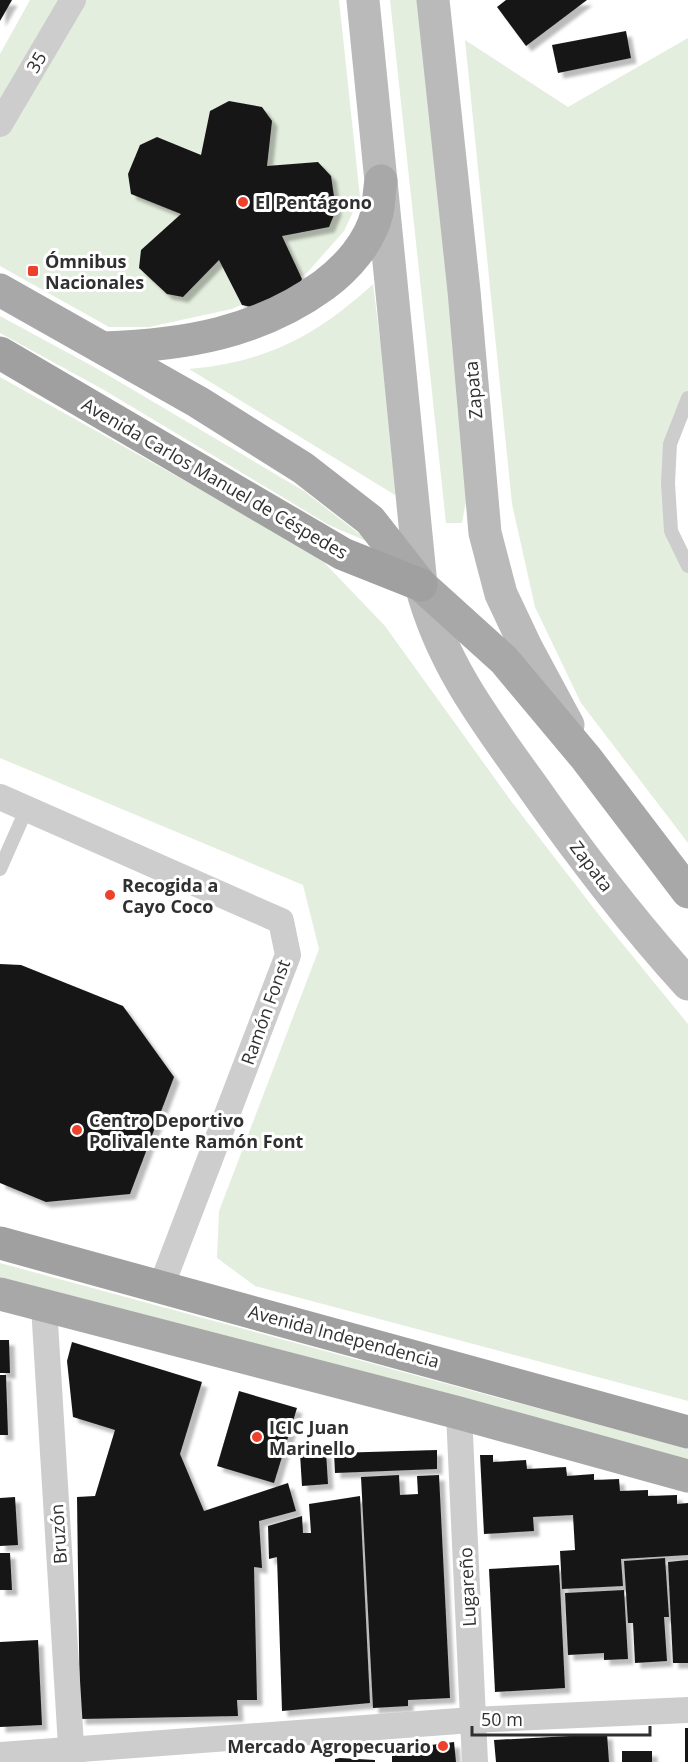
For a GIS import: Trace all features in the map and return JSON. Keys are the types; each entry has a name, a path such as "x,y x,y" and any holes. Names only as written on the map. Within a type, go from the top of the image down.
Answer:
{"highway":[{"name":"Avenida Carlos Manuel de Céspedes","path":"0,353 343,554 421,585"},
{"name":"Avenida Independencia","path":"0,1243 340,1334 688,1432"}],"main road":[{"name":"Zapata","path":"363,0 421,585 431,622 458,679 546,807 643,933 688,984"},
{"name":"Zapata","path":"433,0 464,291 485,533 501,594 526,647 586,758"},
{"path":"104,348 175,342 223,333 262,322 301,302 337,275 351,261 376,214 381,181"},
{"path":"0,290 198,402 303,468 370,520 421,585"},
{"name":"Zapata","path":"421,585 504,660 586,758 688,892"},
{"path":"0,1294 459,1413 688,1476"}],"street":[{"name":"35","path":"0,124 73,0"},
{"name":"Ramón Fonst","path":"0,797 281,921 288,955 160,1287"},
{"name":"Bruzón","path":"44,1306 71,1756"},
{"name":"Lugareño","path":"459,1413 475,1762"},
{"path":"0,1755 71,1756 472,1720 688,1710"}],"lane":[{"path":"688,398 670,444 668,483 671,531 688,566"},
{"path":"0,869 27,808"}],"green space":[{"path":"30,0 339,0 360,197 344,231 306,274 232,309 149,327 109,327 0,266 0,54"},
{"path":"390,0 421,0 470,479 462,523 446,523"},
{"path":"688,38 688,403 670,444 671,531 688,566 688,843 581,703 535,607 512,504 465,40 568,107"},
{"path":"373,284 400,498 189,369 242,360 289,343 332,318"},
{"path":"0,316 96,368 304,491 371,543 329,525 104,390 0,333"},
{"path":"0,377 317,555 385,626 514,805 599,915 688,1024 688,1401 255,1286 217,1258 219,1211 319,949 303,885 0,758"},
{"path":"0,1263 688,1449 688,1464 0,1278"}],"building":[{"path":"0,0 12,0 0,21"},
{"path":"506,0 587,0 526,46 497,7"},
{"path":"626,31 631,58 558,73 552,45"},
{"name":"El Pentágono","path":"229,101 262,107 272,121 267,166 318,162 331,176 336,210 329,227 282,236 302,279 294,295 261,309 242,305 219,260 183,297 167,294 139,268 141,250 181,214 131,194 128,174 140,145 157,137 201,155 210,111"},
{"name":"Centro Deportivo Polivalente Ramón Font","path":"0,964 21,965 123,1006 174,1077 130,1194 46,1202 0,1183"},
{"path":"0,1340 9,1340 10,1373 0,1373"},
{"path":"72,1342 202,1382 180,1454 204,1511 288,1483 296,1511 259,1521 262,1568 254,1567 257,1700 237,1700 238,1716 80,1719 77,1497 95,1496 115,1430 73,1417 67,1361"},
{"path":"0,1375 6,1375 8,1435 0,1435"},
{"name":"ICIC Juan Marinello","path":"239,1391 297,1408 274,1483 217,1466"},
{"path":"437,1450 437,1469 335,1473 334,1453"},
{"path":"326,1452 328,1484 302,1486 300,1454"},
{"path":"480,1455 493,1455 493,1462 526,1460 527,1469 566,1467 567,1476 594,1474 594,1480 619,1479 620,1491 648,1490 648,1496 677,1495 677,1504 688,1503 688,1555 621,1559 623,1586 562,1589 560,1551 575,1550 573,1515 533,1517 534,1531 484,1534"},
{"path":"399,1475 400,1495 418,1494 417,1476 439,1475 450,1698 408,1700 408,1706 373,1708 361,1477"},
{"path":"360,1496 370,1703 282,1711 277,1557 269,1559 268,1526 302,1516 303,1533 311,1533 309,1504"},
{"path":"15,1497 18,1545 0,1546 0,1498"},
{"path":"0,1553 10,1553 12,1590 0,1590"},
{"path":"665,1558 669,1617 664,1617 667,1661 635,1663 633,1623 628,1623 624,1561"},
{"path":"688,1560 688,1663 673,1663 668,1562"},
{"path":"559,1565 565,1688 495,1692 489,1569"},
{"path":"624,1590 628,1659 604,1660 604,1653 568,1655 565,1593"},
{"path":"38,1640 42,1725 0,1727 0,1642"},
{"path":"685,1728 688,1728 688,1762 685,1762"},
{"path":"607,1734 609,1762 496,1762 494,1740"},
{"path":"454,1742 456,1762 392,1762 392,1750"},
{"path":"622,1751 652,1751 652,1762 622,1762"},
{"path":"335,1759 375,1760 375,1762 335,1762"}],"place":[{"name":"El Pentágono","path":"243,202"},
{"name":"Ómnibus Nacionales","path":"33,271"},
{"name":"Recogida a Cayo Coco","path":"110,895"},
{"name":"Centro Deportivo Polivalente Ramón Font","path":"77,1130"},
{"name":"ICIC Juan Marinello","path":"257,1437"},
{"name":"Mercado Agropecuario","path":"443,1746"}]}
